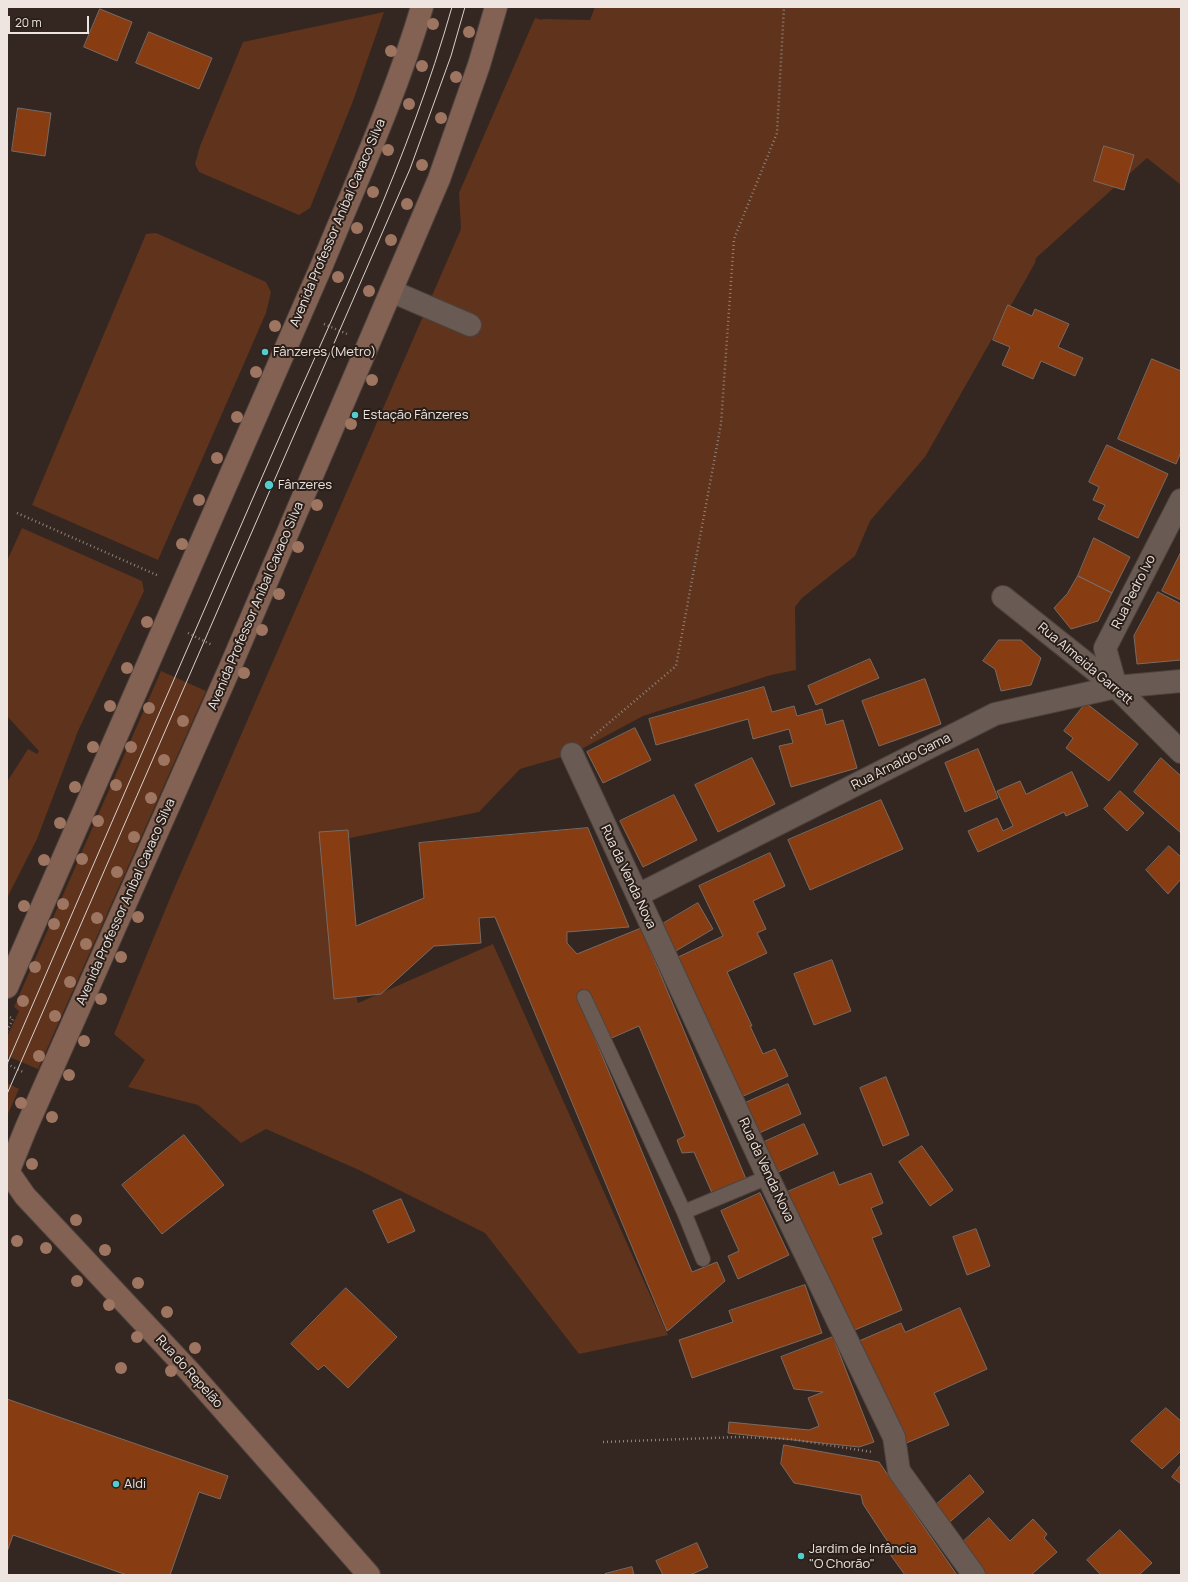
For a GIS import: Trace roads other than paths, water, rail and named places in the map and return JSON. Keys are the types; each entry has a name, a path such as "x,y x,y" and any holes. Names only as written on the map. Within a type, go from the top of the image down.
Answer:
{"main road":[{"name":"Avenida Professor Aníbal Cavaco Silva","path":"7,987 368,154 411,42 422,7"},
{"name":"Avenida Professor Aníbal Cavaco Silva","path":"7,1172 229,670 439,179 479,65 496,7"},
{"name":"Rua do Repelão","path":"7,1172 25,1196 190,1373 356,1566 369,1575"}],"street":[{"path":"391,291 470,325"},
{"name":"Rua Pedro Ivo","path":"1116,687 1105,648 1181,500"},
{"name":"Rua Almeida Garrett","path":"1003,597 1116,687 1181,752"},
{"name":"Rua Arnaldo Gama","path":"638,894 995,714 1116,687 1181,681"},
{"name":"Rua da Venda Nova","path":"572,754 768,1177 894,1437 899,1470 974,1575"}],"lane":[{"path":"584,996 684,1212 703,1259"},
{"path":"684,1212 768,1177"}],"tram line":[{"path":"7,1064 276,445 372,229 435,64 452,7"},
{"path":"7,1094 410,169 451,56 465,7"}],"place":[{"name":"Fânzeres (Metro)","path":"265,352"},
{"name":"Estação Fânzeres","path":"355,415"},
{"name":"Fânzeres","path":"269,485"},
{"name":"Aldi","path":"116,1484"},
{"name":"Jardim de Infância \"O Chorão\"","path":"801,1556"}]}
